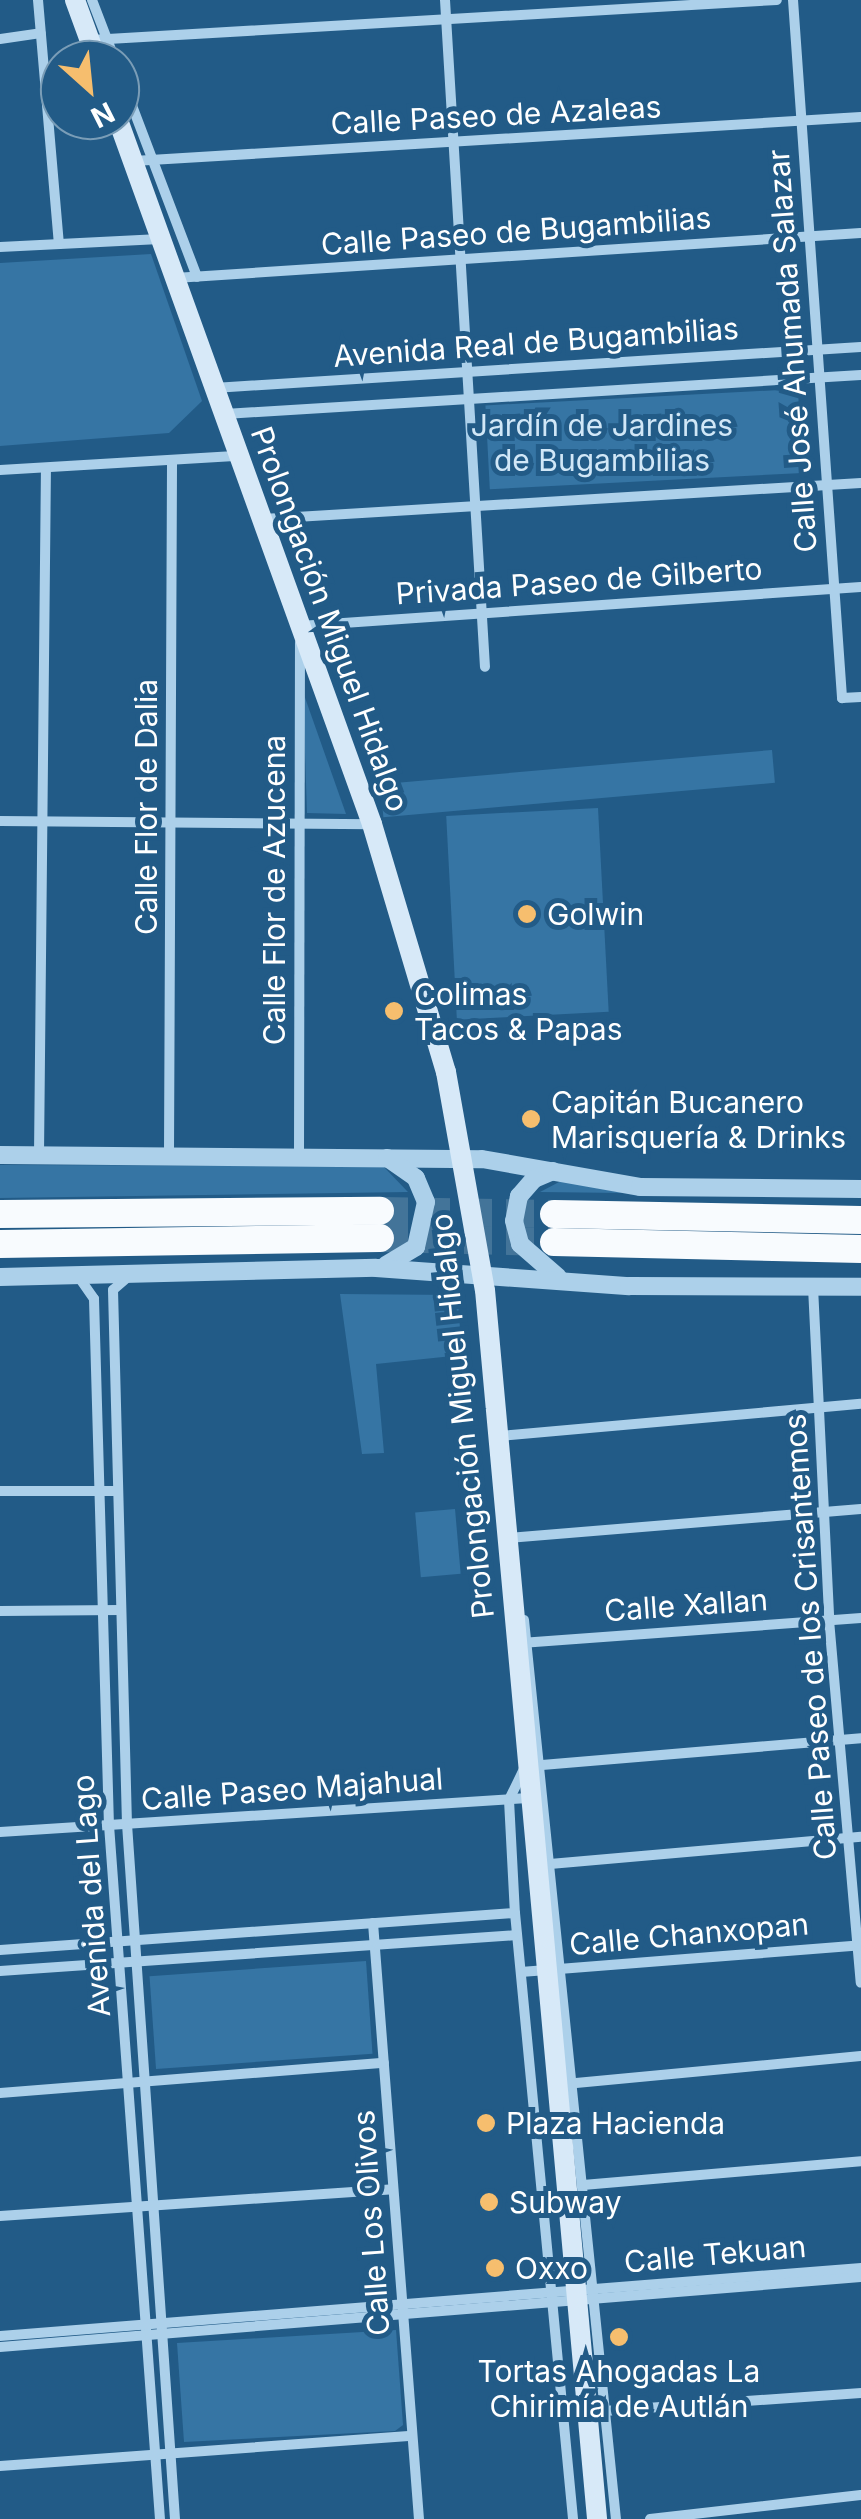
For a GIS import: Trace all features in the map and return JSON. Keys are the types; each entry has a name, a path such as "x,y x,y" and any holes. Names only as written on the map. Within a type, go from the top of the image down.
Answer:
{"highway":[{"path":"0,1214 380,1225 0,1244"},
{"path":"861,1220 554,1228 861,1249"}],"main road":[{"path":"76,0 95,40"},
{"name":"Prolongación Miguel Hidalgo","path":"130,140 143,161 161,239 372,824 446,1072 482,1275 500,1436 533,1765 519,1799 553,1970 575,2297 597,2519"}],"street":[{"path":"38,0 59,244"},
{"path":"92,0 97,40"},
{"path":"444,0 486,667"},
{"path":"140,43 777,0"},
{"name":"Calle José Ahumada Salazar","path":"793,0 842,698 861,697"},
{"path":"0,39 41,33"},
{"name":"Calle Paseo de Azaleas","path":"143,161 861,117"},
{"path":"137,140 143,161 196,277"},
{"name":"Calle Paseo de Bugambilias","path":"175,278 861,232"},
{"path":"0,247 161,239"},
{"name":"Avenida Real de Bugambilias","path":"214,388 861,347"},
{"name":"Avenida Real de Bugambilias","path":"224,414 861,375"},
{"path":"0,470 240,456"},
{"name":"Calle Flor de Dalia","path":"170,1154 172,460"},
{"path":"39,1155 46,468"},
{"path":"263,519 861,483"},
{"name":"Privada Paseo de Gilberto","path":"300,624 861,588"},
{"name":"Calle Flor de Azucena","path":"299,1156 300,624"},
{"path":"0,821 372,824"},
{"path":"0,1155 463,1159 553,1170 640,1187 861,1189"},
{"path":"376,1268 401,1260 426,1225 416,1178 385,1156"},
{"path":"553,1170 534,1179 520,1196 514,1221 520,1244 564,1280"},
{"path":"0,1277 376,1268 564,1280 861,1287"},
{"name":"Avenida del Lago","path":"78,1275 94,1299 109,1825 160,2519"},
{"name":"Avenida del Lago","path":"129,1276 113,1290 127,1824 175,2519"},
{"name":"Calle Paseo de los Crisantemos","path":"813,1286 829,1620 861,1983"},
{"path":"500,1436 861,1404"},
{"path":"98,1426 116,1425"},
{"path":"0,1491 118,1491"},
{"path":"509,1544 861,1509"},
{"path":"0,1610 122,1610"},
{"name":"Calle Xallan","path":"521,1643 861,1618"},
{"path":"573,2519 575,2297 583,2185 576,2083 553,1970 550,1864 533,1765 861,1738"},
{"path":"519,1799 515,1913 521,1972 575,2297 604,2411 616,2519"},
{"name":"Calle Paseo Majahual","path":"0,1832 519,1799"},
{"path":"550,1864 861,1837"},
{"path":"0,1950 515,1913"},
{"name":"Calle Los Olivos","path":"373,1923 418,2519"},
{"path":"0,1971 517,1936"},
{"name":"Calle Chanxopan","path":"521,1972 859,1945"},
{"path":"576,2083 861,2056"},
{"path":"0,2093 384,2062"},
{"path":"583,2185 861,2161"},
{"path":"0,2216 393,2189"},
{"name":"Calle Tekuan","path":"575,2297 861,2268"},
{"name":"Calle Tekuan","path":"575,2297 861,2278"},
{"path":"162,2329 402,2304 575,2297"},
{"path":"0,2336 403,2317 575,2297"},
{"path":"0,2346 146,2330"},
{"path":"604,2411 861,2393"},
{"path":"0,2466 412,2436"},
{"path":"650,2519 861,2496"}],"green space":[{"path":"151,254 202,401 169,433 0,446 0,263"},
{"name":"Jardín de Jardines de Bugambilias","path":"798,389 802,473 490,489 485,405"},
{"path":"303,692 346,814 307,813"},
{"path":"772,750 775,783 383,817 380,784"},
{"name":"Golwin","path":"598,808 609,1012 457,1020 446,816"},
{"path":"0,1165 383,1166 408,1192 0,1198"},
{"path":"561,1181 624,1193 540,1192"},
{"path":"340,1294 454,1295 458,1302 462,1355 376,1364 384,1453 362,1454"},
{"path":"455,1509 461,1574 421,1577 415,1512"},
{"path":"366,1961 372,2054 156,2069 150,1976"},
{"path":"396,2330 403,2425 395,2431 184,2442 177,2343"}],"tunnel":[{"path":"380,1211 554,1214"},
{"path":"380,1238 554,1242"}],"place":[{"name":"Golwin","path":"527,914"},
{"name":"Colimas Tacos & Papas","path":"394,1011"},
{"name":"Capitán Bucanero Marisquería & Drinks","path":"531,1119"},
{"name":"Plaza Hacienda","path":"486,2123"},
{"name":"Subway","path":"489,2202"},
{"name":"Oxxo","path":"495,2268"},
{"name":"Tortas Ahogadas La Chirimía de Autlán","path":"619,2337"}]}
